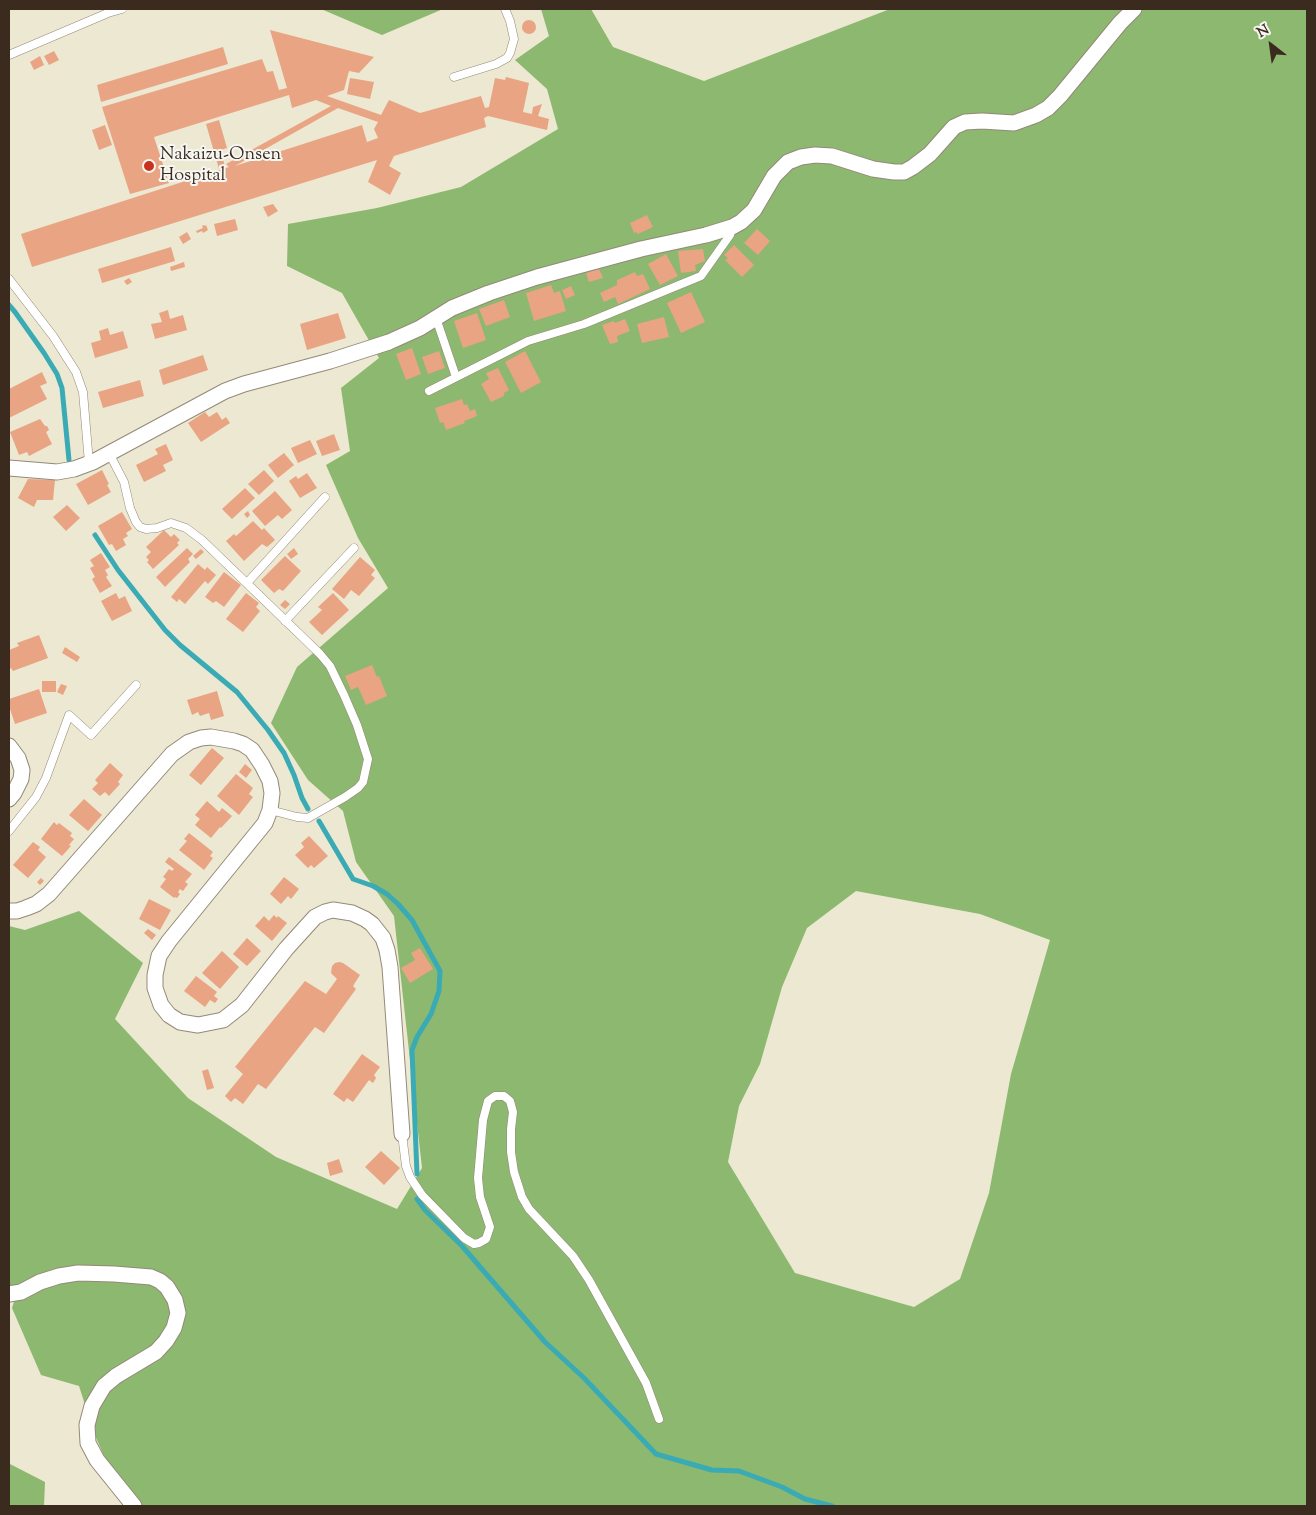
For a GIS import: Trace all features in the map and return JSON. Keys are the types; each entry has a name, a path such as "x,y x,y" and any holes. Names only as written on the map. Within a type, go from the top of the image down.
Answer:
{"street":[{"path":"10,470 57,472 74,469 109,453 225,391 389,342 420,328 452,308 489,292 641,249 732,228 754,210 774,176 788,162 800,157 815,155 832,156 874,169 904,172 930,154 954,128 965,122 1014,123 1036,115 1048,108 1134,9"},
{"path":"9,911 36,904 49,894 172,754 189,742 201,738 211,737 243,744 252,750 270,781 272,792 270,810 265,823 169,941 159,956 155,975 155,988 161,1005 169,1015 180,1022 198,1025 223,1020 242,1005 286,949 316,917 333,910 352,913 365,919 372,924 383,938 390,967 402,1134"},
{"path":"9,746 18,758 22,770 21,779 9,800"},
{"path":"9,1294 21,1292 40,1282 59,1276 78,1273 151,1277 160,1281 171,1293 175,1300 178,1314 174,1328 166,1342 156,1352 116,1376 104,1386 92,1406 87,1425 88,1443 98,1460 134,1506"}],"lane":[{"path":"9,56 108,13 122,9"},
{"path":"454,77 496,64 506,58 514,39 505,9"},
{"path":"429,392 528,341 584,324 701,276 730,236 732,228"},
{"path":"9,280 53,336 76,372 83,392 89,463"},
{"path":"436,318 456,377"},
{"path":"109,453 124,482 130,508 140,528 157,528 171,523 186,528 202,540 320,654 330,666 344,695 357,725 368,759 363,782 345,798 308,818 270,810"},
{"path":"247,583 325,497"},
{"path":"285,621 354,548"},
{"path":"9,831 36,797 46,778 69,715 91,735 136,685"},
{"path":"402,1134 406,1166 410,1178 422,1194 464,1238 474,1244 479,1243 486,1239 490,1227 480,1197 478,1178 484,1120 488,1101 495,1096 504,1096 510,1101 513,1112 511,1152 514,1172 522,1197 529,1209 573,1256 589,1280 646,1383 660,1419"}],"green space":[{"path":"321,9 443,9 382,35"},
{"path":"541,9 591,9 613,47 704,81 890,9 1307,9 1307,1506 126,1506 94,1433 79,1386 41,1375 12,1308 18,1289 9,1289 9,926 25,930 79,911 143,963 115,1019 188,1098 276,1157 397,1209 422,1168 394,916 356,862 343,811 308,780 271,723 297,667 388,588 358,538 326,465 350,451 341,388 379,358 342,293 287,266 288,224 377,208 461,187 558,129 547,89 515,60 549,36","holes":["856,891 980,914 1050,940 1011,1074 989,1193 960,1279 914,1307 795,1273 728,1162 739,1106 760,1064 782,987 807,928"]},
{"path":"9,1449 10,1464 45,1482 44,1506 9,1506"}],"building":[{"path":"529,20 534,22 536,27 534,32 529,34 524,32 522,27 524,22"},
{"path":"270,30 374,57 359,73 349,71 344,90 327,96 381,115 389,100 420,113 481,96 485,108 489,107 495,78 505,80 506,77 529,83 523,112 532,114 533,107 542,104 538,116 549,119 547,130 488,116 484,118 486,127 394,156 389,166 401,173 390,195 368,182 377,160 32,267 21,234 229,167 226,164 331,106 316,100 292,108 289,95 154,137 169,183 130,194 102,107 262,59 267,72 273,71 279,90 287,88","holes":["338,108 378,122 374,129 378,138 367,142 362,125 235,166"]},
{"path":"223,47 228,64 101,102 97,85"},
{"path":"54,51 59,60 49,65 44,56"},
{"path":"40,56 44,65 34,70 30,62"},
{"path":"350,78 374,82 370,99 347,94"},
{"path":"219,120 227,148 221,150 225,167 219,169 206,124"},
{"path":"105,125 112,145 99,150 92,130"},
{"path":"273,204 278,211 268,217 263,207"},
{"path":"647,215 653,227 638,234 634,233 630,223"},
{"path":"235,219 238,230 217,236 214,224"},
{"path":"206,225 208,230 203,233 202,231 197,233 196,231 203,228 202,226"},
{"path":"757,229 770,241 758,255 744,243"},
{"path":"187,232 191,239 183,244 179,237"},
{"path":"734,245 754,265 742,277 725,260 728,258 724,255"},
{"path":"171,247 175,261 102,283 98,269"},
{"path":"703,249 705,261 695,265 696,271 681,273 678,251"},
{"path":"666,254 678,276 660,285 648,264"},
{"path":"184,262 185,267 171,271 170,267"},
{"path":"599,269 603,278 589,282 586,273"},
{"path":"635,272 637,276 643,274 650,289 618,304 615,297 604,302 600,293 617,285 617,280"},
{"path":"129,278 132,282 127,285 124,281"},
{"path":"551,285 554,293 560,291 566,311 534,321 526,293"},
{"path":"571,286 575,295 566,299 562,290"},
{"path":"691,292 705,322 681,333 667,303"},
{"path":"504,300 510,317 486,326 479,309"},
{"path":"168,310 170,319 183,315 187,330 155,339 151,324 162,322 159,313"},
{"path":"338,313 346,338 307,350 300,324"},
{"path":"477,313 486,340 463,348 454,321"},
{"path":"664,317 669,337 642,343 637,324"},
{"path":"625,319 630,331 617,336 618,342 610,344 602,325"},
{"path":"108,328 110,335 123,331 128,348 95,358 91,343 101,340 99,331"},
{"path":"412,348 421,374 406,380 396,354"},
{"path":"439,351 445,368 428,374 422,357"},
{"path":"525,351 541,382 521,393 505,362"},
{"path":"203,355 208,370 163,385 159,370"},
{"path":"498,368 509,390 504,393 504,396 491,402 481,384 489,379 486,373"},
{"path":"42,372 47,383 40,386 47,399 9,418 9,389"},
{"path":"140,380 144,396 103,408 98,392"},
{"path":"462,399 464,405 467,404 470,411 475,409 477,416 446,430 443,422 440,423 435,408"},
{"path":"205,412 209,417 217,412 222,420 226,417 230,423 201,442 188,423"},
{"path":"40,419 49,430 46,432 52,444 29,456 27,452 19,455 10,432"},
{"path":"334,434 340,450 322,456 316,441"},
{"path":"310,440 317,454 298,463 291,448"},
{"path":"166,444 173,460 163,465 166,471 144,482 136,465 158,454 155,449"},
{"path":"284,453 294,465 278,478 268,465"},
{"path":"102,470 111,492 88,505 76,484"},
{"path":"264,470 274,481 259,495 248,484"},
{"path":"307,473 317,488 300,498 289,481 296,476 298,479"},
{"path":"28,479 55,480 53,500 37,500 34,507 18,498"},
{"path":"245,488 255,498 232,519 222,509"},
{"path":"275,491 292,510 282,519 278,515 265,526 252,511"},
{"path":"67,505 80,518 66,531 53,517"},
{"path":"248,511 250,515 247,518 244,514"},
{"path":"122,512 132,529 126,533 128,536 123,539 126,545 116,551 112,544 109,545 98,526"},
{"path":"253,521 262,530 264,528 275,540 267,547 262,544 244,561 226,541 234,534 236,536"},
{"path":"164,530 171,537 174,534 180,540 177,543 179,545 153,569 147,562 149,560 146,557 151,552 146,547"},
{"path":"187,548 193,554 188,559 190,562 165,587 156,577"},
{"path":"294,548 298,554 291,559 287,554"},
{"path":"201,549 204,552 196,559 193,556"},
{"path":"101,553 110,567 105,570 108,575 106,577 112,586 100,593 92,579 95,577 90,568 94,566 90,560"},
{"path":"285,556 301,571 283,591 279,589 274,593 261,580"},
{"path":"360,557 375,570 371,575 375,578 359,596 351,590 344,599 332,589"},
{"path":"198,564 205,570 207,567 216,575 208,584 205,581 185,604 179,599 177,602 171,597"},
{"path":"224,572 241,585 224,607 216,601 213,603 205,597"},
{"path":"116,593 119,599 125,596 132,611 112,621 101,601"},
{"path":"246,593 259,603 256,607 260,611 243,632 226,619"},
{"path":"333,593 349,610 322,635 309,622 322,610 318,607"},
{"path":"285,600 290,604 285,609 280,605"},
{"path":"39,635 48,658 13,671 11,668 9,669 9,650 19,646 17,643"},
{"path":"65,647 80,657 77,662 62,653"},
{"path":"372,665 377,677 379,676 387,696 366,705 358,687 351,690 345,676"},
{"path":"42,681 56,681 56,692 42,692"},
{"path":"61,684 67,686 63,695 57,692"},
{"path":"39,689 47,713 15,724 9,706 9,699"},
{"path":"217,691 224,716 211,720 209,713 200,716 198,712 192,715 187,700"},
{"path":"212,748 224,758 201,785 189,775"},
{"path":"110,763 123,775 118,782 120,784 109,796 105,792 100,796 92,789 98,783 95,780"},
{"path":"245,764 252,770 246,778 239,772"},
{"path":"236,774 253,788 249,794 253,797 239,815 217,796"},
{"path":"84,799 102,815 88,831 69,815"},
{"path":"207,801 219,812 222,808 232,816 211,838 195,825 200,819 195,815"},
{"path":"54,822 57,825 59,823 72,833 70,836 74,839 69,845 71,846 62,856 41,839"},
{"path":"189,833 213,852 210,856 213,858 204,870 179,850 187,841 184,839"},
{"path":"309,836 328,856 314,868 311,865 308,868 295,855 304,847 301,843"},
{"path":"33,842 40,847 38,850 46,857 28,878 13,865"},
{"path":"169,857 192,874 185,882 188,884 183,891 180,889 178,892 180,894 177,898 174,898 160,887 166,879 163,877 169,869 172,871 174,869 165,862"},
{"path":"284,877 299,889 291,899 288,896 281,904 270,894"},
{"path":"41,878 44,881 40,885 37,882"},
{"path":"149,899 171,910 160,930 139,919"},
{"path":"274,915 287,923 272,941 255,926 264,916 269,921"},
{"path":"148,929 156,935 152,940 144,933"},
{"path":"247,938 261,951 247,966 233,954"},
{"path":"420,948 433,969 410,983 401,968 415,960 411,953"},
{"path":"222,951 239,967 220,989 202,973"},
{"path":"339,962 360,975 353,986 356,989 324,1033 315,1027 266,1089 258,1084 243,1104 235,1098 231,1102 225,1096 243,1074 235,1067 305,981 326,994 337,979 331,973 332,966"},
{"path":"196,976 217,992 214,996 218,999 215,1003 210,1000 205,1007 184,991"},
{"path":"362,1054 380,1067 374,1075 376,1078 373,1083 369,1080 353,1102 347,1098 344,1102 333,1094"},
{"path":"208,1069 214,1088 207,1090 202,1071"},
{"path":"381,1151 400,1168 384,1185 365,1167"},
{"path":"339,1159 343,1172 330,1176 327,1163"}],"waterway":[{"path":"9,305 57,374 62,388 69,460"},
{"path":"95,535 118,570 165,630 180,645 237,692 268,730 284,753 308,809"},
{"path":"319,821 353,879 373,886 387,894 412,920 440,971 439,991 431,1014 417,1037 412,1050 417,1174"},
{"path":"417,1199 425,1210 462,1246 545,1342 584,1378 656,1454 712,1470 739,1471 782,1487 805,1499 832,1506"}],"place":[{"name":"Nakaizu-Onsen Hospital","path":"149,166"}]}
